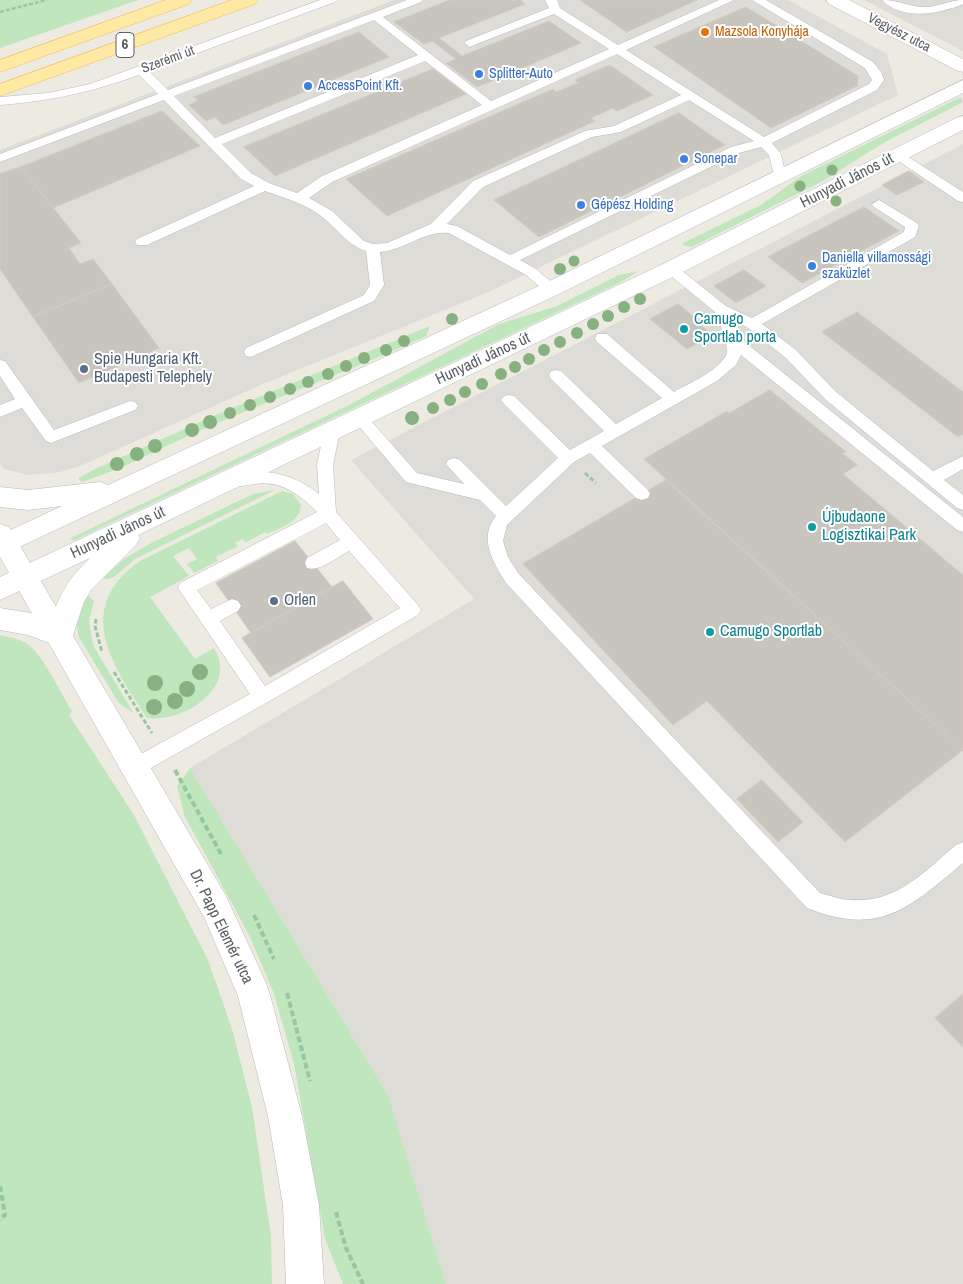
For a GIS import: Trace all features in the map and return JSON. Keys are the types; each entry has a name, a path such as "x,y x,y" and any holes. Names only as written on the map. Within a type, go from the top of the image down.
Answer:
{"main road":[{"name":"6","path":"0,66 182,0"},
{"name":"Szerémi út","path":"0,90 249,0"},
{"name":"Vegyész utca","path":"835,0 963,66"},
{"name":"Hunyadi János út","path":"2,541 124,489 551,289 963,86"},
{"name":"Hunyadi János út","path":"0,589 671,269 963,122"},
{"path":"641,245 671,269"},
{"path":"0,498 28,500 124,489"},
{"path":"0,619 31,624 60,636 71,600 82,582 146,520"},
{"name":"Dr. Papp Elemér utca","path":"2,541 60,636 215,907 254,994 289,1136 301,1205 305,1284"}],"lane":[{"name":"Szerémi út","path":"0,100 30,100 63,95 94,87 332,0"},
{"path":"0,158 417,0"},
{"path":"298,198 326,179 642,40 656,31 728,0"},
{"path":"510,260 735,150 764,142 873,88 878,80 875,72 869,65 758,0"},
{"path":"888,0 901,7 915,11 933,10 963,0"},
{"path":"470,44 553,5 618,50 764,142 775,154 780,177"},
{"path":"375,16 490,106"},
{"path":"214,143 427,56"},
{"path":"141,70 246,176 264,186 311,203 327,214 359,244 374,248 389,247 436,227 478,184 589,134 617,129 690,95"},
{"path":"899,155 963,198"},
{"path":"142,242 264,186"},
{"path":"752,324 910,234 912,226 879,204"},
{"path":"436,227 452,229 510,260 535,275 551,289"},
{"path":"251,352 369,298 377,285 374,248"},
{"path":"671,269 721,309 752,324 790,354 830,395 963,504"},
{"path":"721,309 737,350 734,358 725,369 568,458 500,522 495,541 500,559 512,578 814,900 849,910 883,908 910,895 963,851"},
{"path":"602,338 673,399"},
{"path":"733,341 963,526"},
{"path":"0,365 50,437 130,406"},
{"path":"556,375 615,432"},
{"path":"509,400 568,458"},
{"path":"0,411 25,401"},
{"path":"360,418 412,478 484,495"},
{"path":"328,514 325,465 332,431"},
{"path":"591,445 642,494"},
{"path":"932,479 963,462"},
{"path":"454,464 506,516"},
{"path":"135,768 412,610 328,514 310,496 293,484 266,477 226,482"},
{"path":"262,697 186,588 328,514"},
{"path":"313,562 351,542"},
{"path":"209,619 232,606"}],"path":[{"path":"0,12 47,0"},
{"path":"0,1186 5,1215 0,1220"}],"shaded area":[{"path":"394,0 788,0 887,54 898,95 484,294 263,384 80,466 60,472 29,475 4,469 0,463 0,150"},
{"path":"864,0 963,0 963,51"},
{"path":"963,144 963,1284 446,1284 388,1095 190,768 474,599 351,460"}],"green space":[{"path":"0,0 138,0 0,48"},
{"path":"961,97 963,102 885,142 821,182 692,247 683,245 683,243 761,205 801,176"},
{"path":"639,271 619,283 75,540 70,540 351,404 499,324 557,306 619,275"},
{"path":"430,326 426,336 399,348 208,427 114,470 82,482 79,480 79,478 93,470 218,414"},
{"path":"275,490 135,559 114,577 103,578 124,559 151,543 253,494"},
{"path":"282,491 293,494 301,505 297,516 289,524 267,534 265,532 245,543 243,539 235,543 238,546 216,557 218,561 194,573 187,564 197,559 189,548 173,556 189,576 150,597 195,659 214,648 220,663 219,677 213,689 191,709 176,715 147,718 122,678 105,638 103,618 108,598 119,579 140,561"},
{"path":"86,593 94,601 89,621 93,645 134,714 118,702 79,637 77,620"},
{"path":"0,635 17,639 29,645 48,669 72,711 69,715 134,815 208,960 232,1029 252,1107 271,1236 272,1284 0,1284"},
{"path":"190,768 388,1095 446,1284 343,1284 325,1239 294,1064 274,994 250,937 185,817 177,786"}],"building":[{"path":"450,0 520,0 525,4 439,38 462,56 549,21 581,43 477,87 446,63 456,59 432,41 424,44 394,22"},
{"path":"580,0 697,0 627,32"},
{"path":"746,7 858,76 857,86 771,128 654,47"},
{"path":"359,32 389,57 223,125 215,117 206,121 189,105 198,100 194,97"},
{"path":"610,65 653,95 617,111 613,108 591,118 595,121 387,216 346,179 553,89 556,92 578,83 575,80"},
{"path":"433,69 466,94 275,176 244,147"},
{"path":"162,111 200,146 53,208 21,167"},
{"path":"679,113 725,145 539,237 494,200"},
{"path":"21,167 81,243 69,248 80,264 93,259 112,284 33,317 0,269 0,174"},
{"path":"909,171 924,182 897,195 882,185"},
{"path":"864,207 899,231 802,283 768,257"},
{"path":"744,270 766,286 736,303 714,286"},
{"path":"112,284 159,348 79,383 33,317"},
{"name":"Camugo Sportlab porta","path":"678,304 703,324 700,325 709,332 704,335 707,338 687,349 650,319"},
{"path":"857,312 963,392 963,434 958,437 822,332"},
{"name":"Újbudaone Logisztikai Park","path":"770,390 846,452 842,453 857,465 843,474 963,575 963,750 644,459 727,411 729,413"},
{"name":"Camugo Sportlab","path":"666,480 963,750 845,842 707,701 673,725 523,564"},
{"path":"295,541 332,587 251,633 216,583"},
{"path":"343,581 373,619 270,677 242,638"},
{"path":"762,780 803,822 778,842 737,799"},
{"path":"963,994 963,1047 935,1018"}],"place":[{"name":"Mazsola Konyhája","path":"705,32"},
{"name":"Splitter-Auto","path":"479,74"},
{"name":"AccessPoint Kft.","path":"308,86"},
{"name":"Sonepar","path":"684,159"},
{"name":"Gépész Holding","path":"581,205"},
{"name":"Daniella villamossági szaküzlet","path":"812,266"},
{"name":"Camugo Sportlab porta","path":"684,329"},
{"name":"Spie Hungaria Kft. Budapesti Telephely","path":"84,369"},
{"name":"Újbudaone Logisztikai Park","path":"812,527"},
{"name":"Orlen","path":"274,601"},
{"name":"Camugo Sportlab","path":"710,632"}]}
